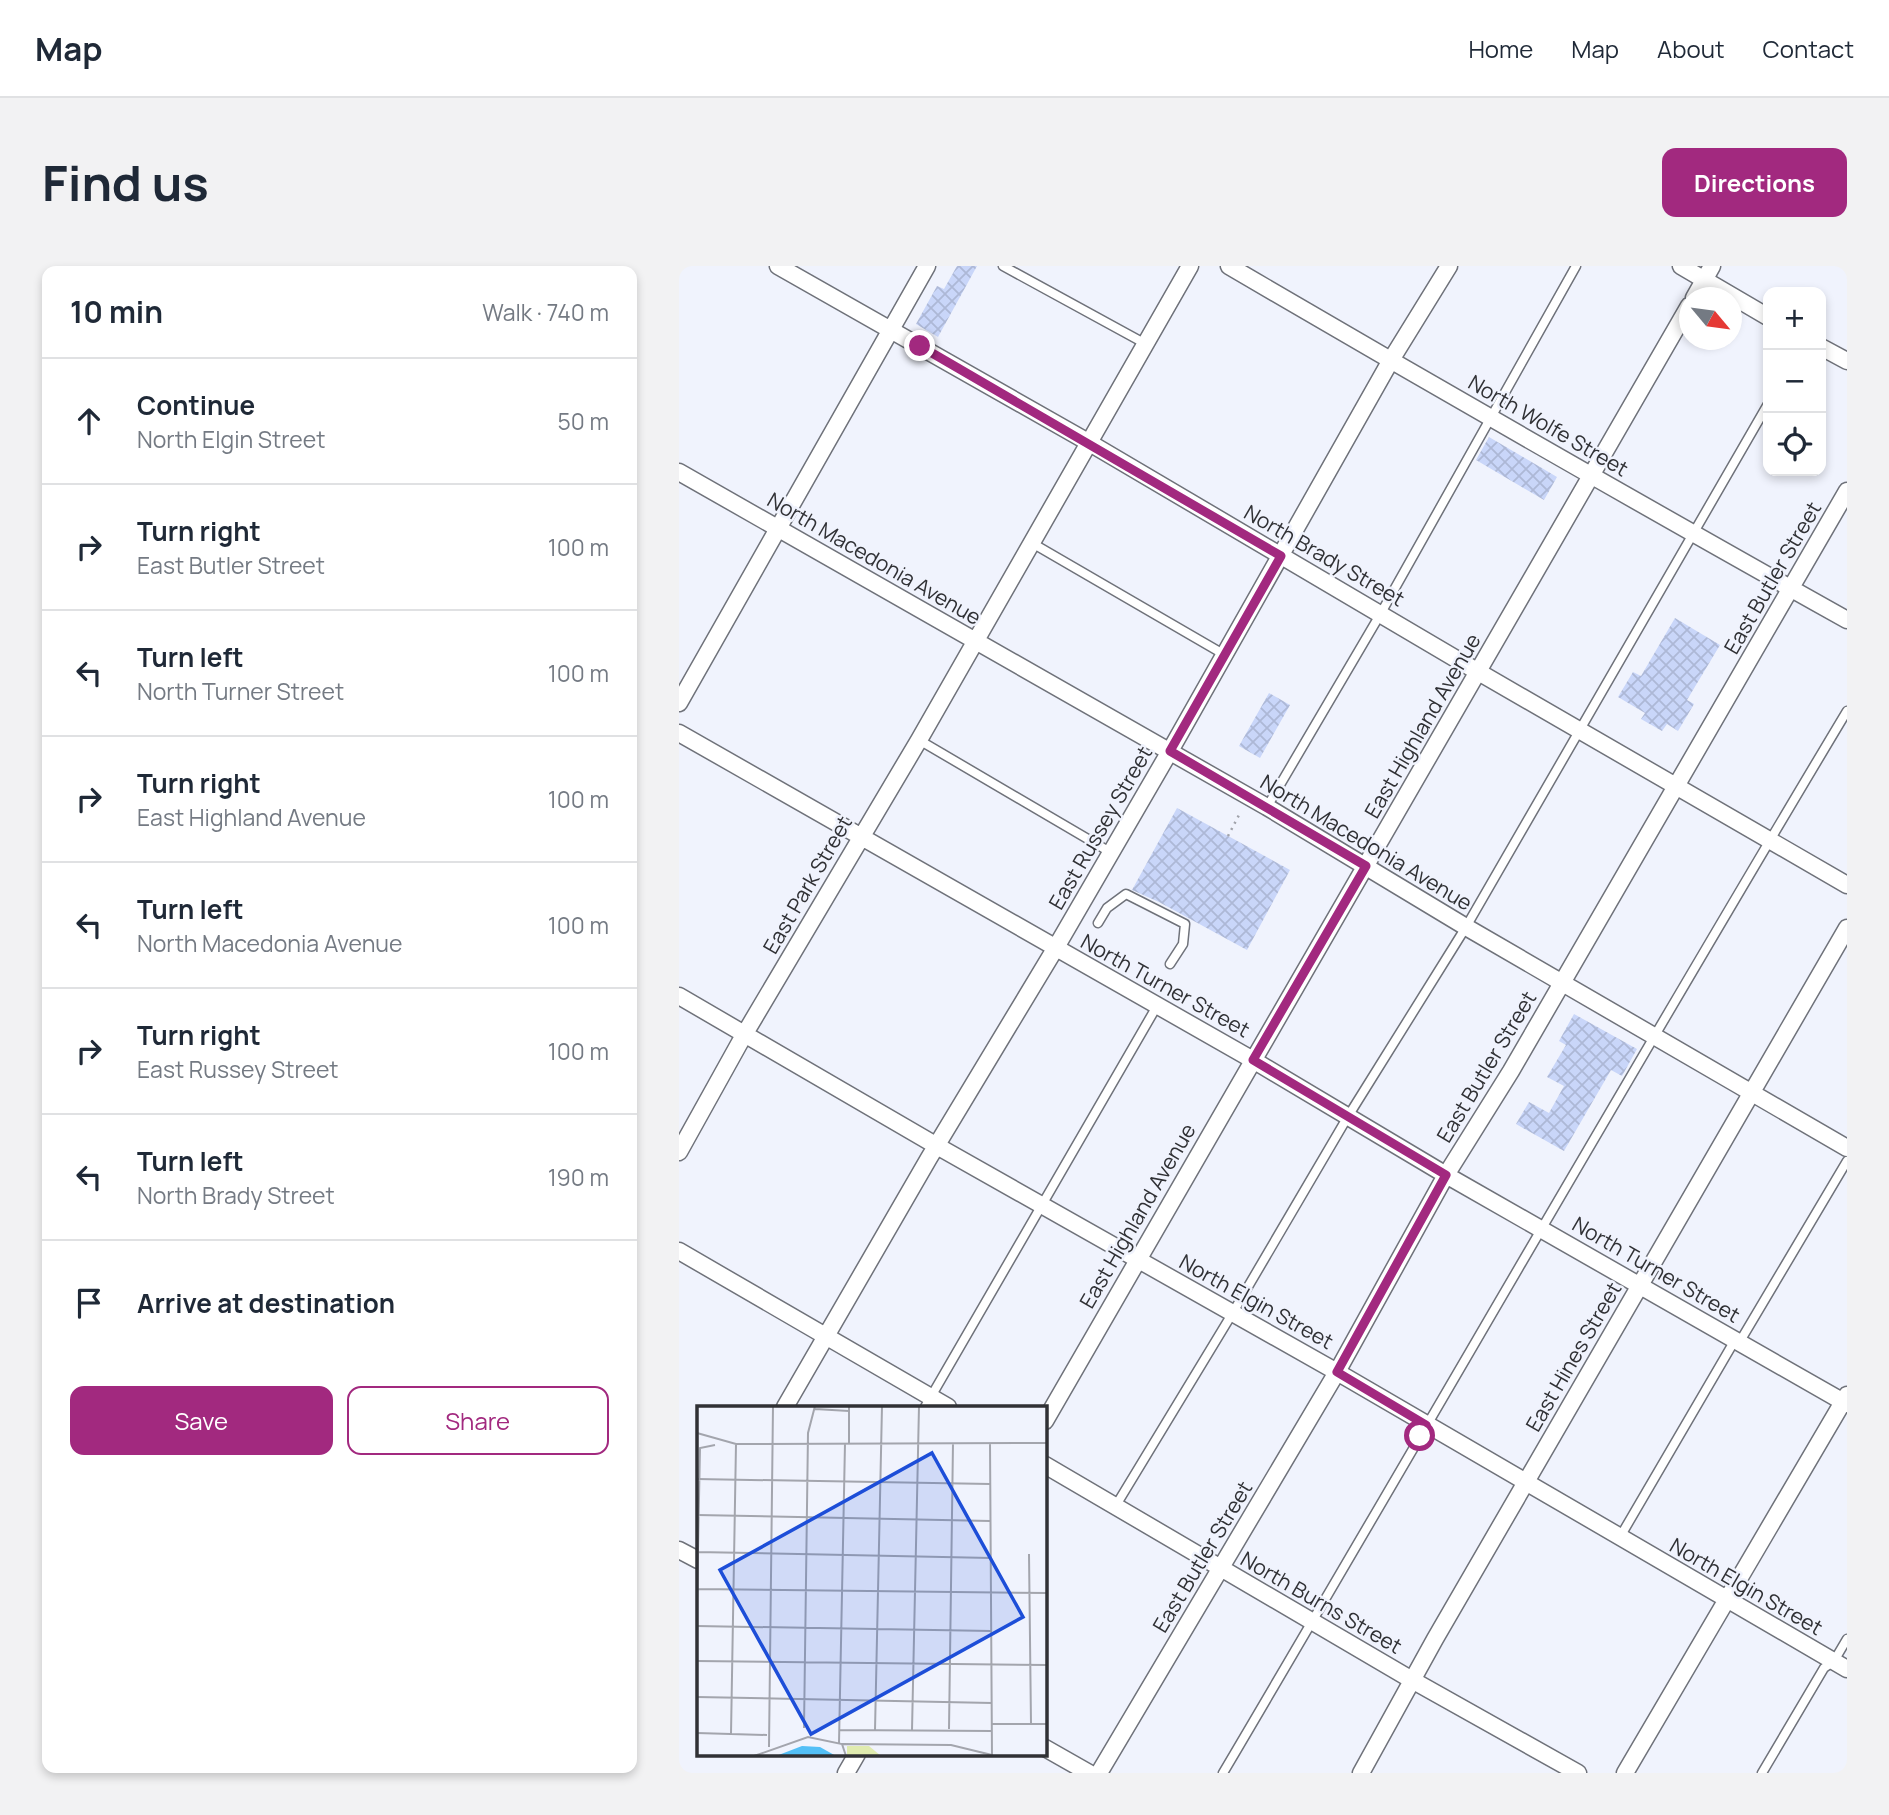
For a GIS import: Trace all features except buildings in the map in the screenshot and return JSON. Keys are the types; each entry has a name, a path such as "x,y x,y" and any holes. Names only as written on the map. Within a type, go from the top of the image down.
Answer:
{"street":[{"name":"North Brady Street","path":"778,266 1088,442 1847,885"},
{"path":"679,703 927,266"},
{"name":"East Park Street","path":"679,1152 744,1035 919,740 1190,266"},
{"name":"North Wolfe Street","path":"1230,266 1592,477 1847,620"},
{"name":"East Russey Street","path":"786,1406 1055,949 1391,360 1449,266"},
{"path":"1681,266 1708,273 1763,313"},
{"name":"East Highland Avenue","path":"1047,1417 1679,324"},
{"path":"1826,350 1847,362"},
{"name":"North Macedonia Avenue","path":"679,472 1267,807 1465,928 1847,1148"},
{"name":"East Butler Street","path":"1099,1773 1337,1372 1446,1175 1511,1071 1847,491"},
{"name":"North Turner Street","path":"679,733 1253,1060 1347,1118 1542,1230 1846,1400"},
{"name":"East Hines Street","path":"1361,1773 1847,928"},
{"name":"North Elgin Street","path":"679,996 937,1146 1337,1372 1840,1665"},
{"path":"679,1251 827,1338 928,1402"},
{"path":"1625,1773 1846,1400"},
{"name":"North Burns Street","path":"1047,1466 1412,1681 1578,1773"},
{"path":"679,1550 697,1557"},
{"path":"1047,1749 1089,1773"},
{"path":"846,1773 856,1756"}],"lane":[{"path":"1003,266 1145,343"},
{"path":"1267,807 1381,613 1576,266"},
{"path":"1115,1507 1233,1314 1347,1118 1465,928 1763,412"},
{"path":"1032,542 1225,655"},
{"path":"1223,1773 1653,1036 1847,710"},
{"path":"919,740 1110,852"},
{"path":"1098,923 1107,908 1126,894 1172,916 1185,924 1183,944 1170,964"},
{"path":"928,1402 1157,1006"},
{"path":"1619,1538 1847,1161"},
{"path":"1762,1773 1824,1668 1840,1665 1847,1639"}],"path":[{"path":"1228,836 1239,815"}],"route":[{"path":"920,346 1281,556 1170,751 1366,866 1253,1060 1446,1175 1337,1372 1426,1425 1420,1436"}]}
